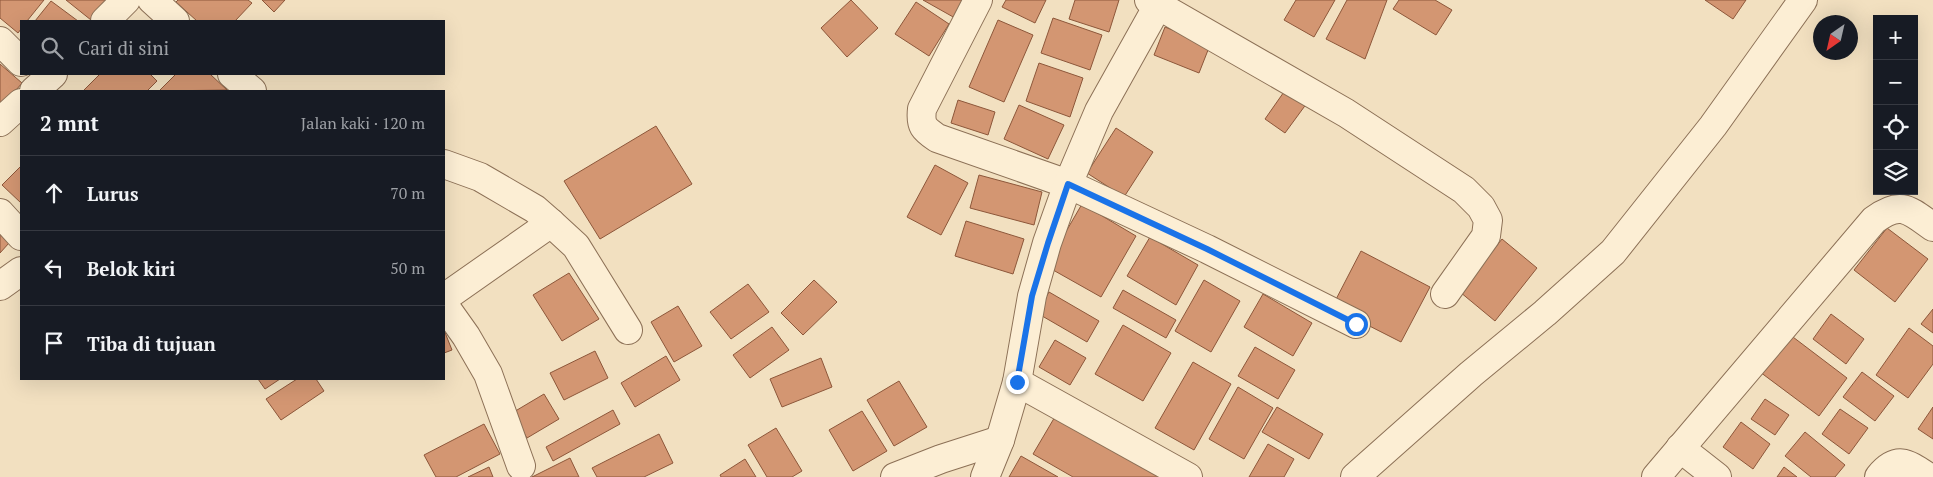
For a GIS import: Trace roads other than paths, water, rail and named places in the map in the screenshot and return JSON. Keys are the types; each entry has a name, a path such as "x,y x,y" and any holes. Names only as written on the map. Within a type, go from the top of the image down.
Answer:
{"street":[{"path":"106,20 126,0"},
{"path":"152,0 174,20"},
{"path":"978,0 922,109 921,118 925,130 937,138 1068,184 1207,249 1356,324"},
{"path":"1355,477 1613,252 1712,126 1804,0"},
{"path":"985,477 1000,440 1017,382 1032,296 1068,184 1099,111 1156,2 1346,113 1464,190 1481,207 1488,220 1486,236 1445,294"},
{"path":"0,41 20,61"},
{"path":"233,75 251,90"},
{"path":"0,122 20,104"},
{"path":"445,164 480,177 535,209 551,223 576,246 628,330"},
{"path":"1656,477 1874,220 1884,212 1894,209 1908,209 1933,227"},
{"path":"0,213 20,235"},
{"path":"445,297 551,223"},
{"path":"0,286 20,272"},
{"path":"445,306 466,336 488,374 521,466"},
{"path":"1017,382 1188,477"},
{"path":"895,477 941,459 1000,440"},
{"path":"1680,448 1717,477"},
{"path":"1879,477 1888,466 1899,462 1910,465 1928,477"}]}
